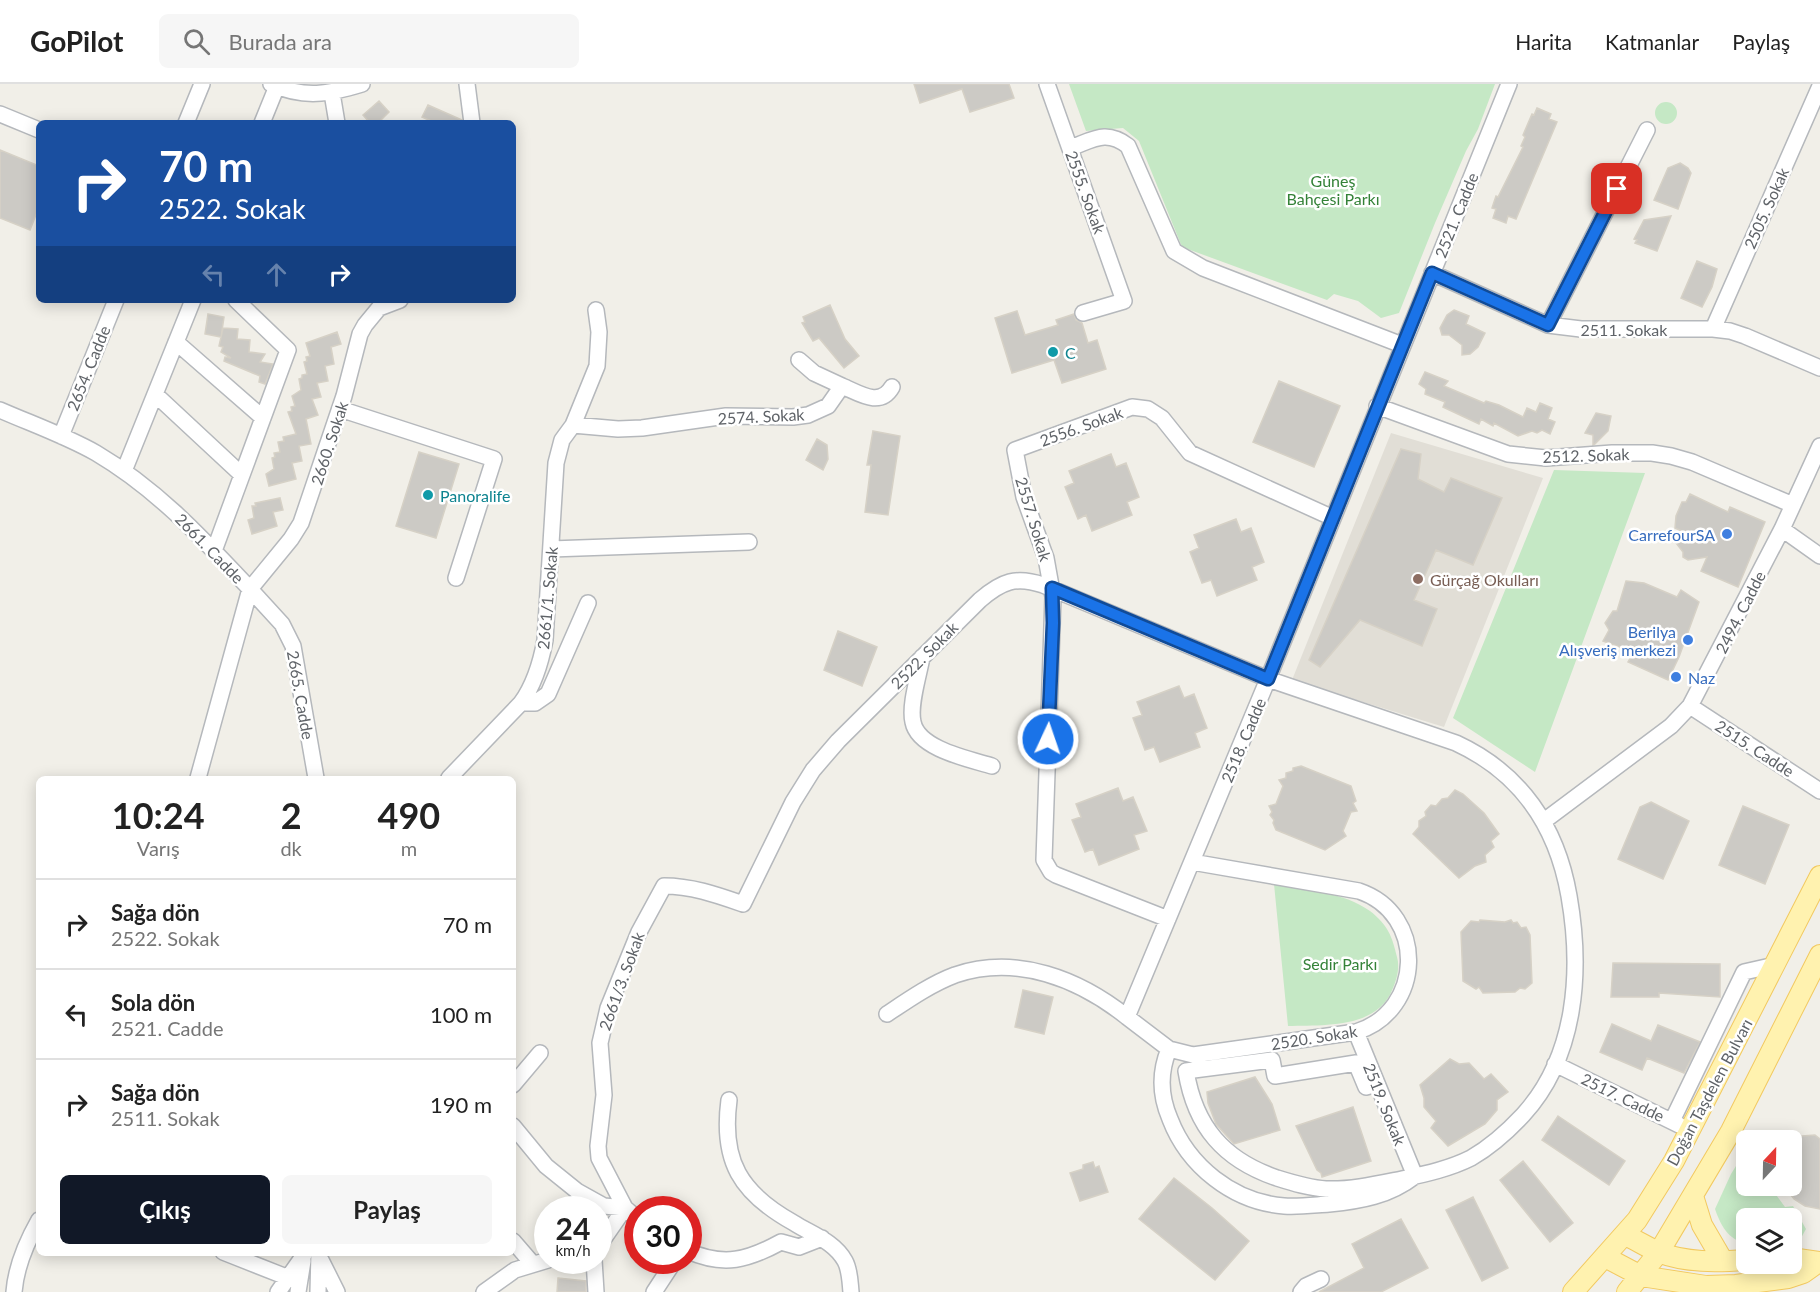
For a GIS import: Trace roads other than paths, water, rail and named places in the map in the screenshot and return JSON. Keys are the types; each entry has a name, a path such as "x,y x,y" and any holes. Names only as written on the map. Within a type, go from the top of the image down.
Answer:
{"main road":[{"name":"Doğan Taşdelen Bulvarı","path":"1573,1292 1625,1235 1652,1197 1691,1131 1820,876"},
{"path":"1627,1292 1659,1252 1693,1196 1749,1098 1820,955"},
{"path":"1693,1196 1702,1225 1723,1261"},
{"path":"1625,1235 1659,1252 1693,1260 1736,1260"},
{"path":"1605,1257 1641,1276 1702,1290 1788,1278 1803,1273 1819,1262"},
{"path":"1802,1260 1819,1262"}],"street":[{"path":"187,120 202,84"},
{"path":"263,120 274,85 308,94 332,93 362,84"},
{"path":"467,84 472,120"},
{"name":"2555. Sokak","path":"1047,84 1124,301 1083,313"},
{"name":"2521. Cadde","path":"1268,679 1509,84"},
{"name":"2505. Sokak","path":"1713,329 1820,86"},
{"path":"332,93 336,120"},
{"path":"0,114 36,129"},
{"path":"1548,325 1647,130"},
{"path":"1070,148 1104,136 1117,139 1128,146 1174,251 1180,256 1402,345"},
{"name":"2511. Sokak","path":"1432,273 1548,325 1581,329 1730,331 1820,368"},
{"name":"2654. Cadde","path":"61,436 115,303"},
{"path":"124,471 192,303"},
{"path":"214,551 288,350 239,303"},
{"path":"369,303 371,316"},
{"path":"371,316 379,309 393,303"},
{"name":"2661/1. Sokak","path":"451,776 521,703 534,680 544,648 556,463 562,440 573,425 597,366 599,332 596,310"},
{"name":"2660. Sokak","path":"250,589 291,539 301,523 349,382 356,345 371,316"},
{"path":"176,342 263,418"},
{"path":"799,360 814,373 877,399 884,397 892,387"},
{"name":"2574. Sokak","path":"573,425 642,428 726,416 793,417 808,415 828,406 842,386"},
{"path":"156,395 242,475"},
{"name":"2512. Sokak","path":"1377,406 1508,454 1546,458 1612,453 1652,453 1671,456 1692,462 1793,505"},
{"name":"2556. Sokak","path":"1015,450 1132,407 1148,409 1165,421 1190,453 1333,518"},
{"path":"340,409 494,459 456,578"},
{"name":"2661. Cadde","path":"0,410 94,452 124,471 170,507 250,589 199,776"},
{"name":"2494. Cadde","path":"1544,821 1671,726 1690,706 1782,529 1820,446"},
{"name":"2557. Sokak","path":"1015,450 1024,497 1046,558 1052,588 1053,623 1044,860 1051,872 1056,875 1168,919"},
{"path":"1782,529 1820,556"},
{"path":"551,549 749,542"},
{"name":"2522. Sokak","path":"664,886 695,889 743,904 793,802 813,770 838,741 980,600 999,585 1010,581 1032,581 1052,588 1268,679"},
{"name":"2665. Cadde","path":"250,589 282,624 293,646 315,776"},
{"path":"521,703 535,703 548,694 588,603"},
{"path":"922,657 913,710 912,721 915,732 924,741 936,747 992,766"},
{"name":"2518. Cadde","path":"1127,1017 1268,679 1456,743 1492,763 1511,780 1544,821 1557,847 1564,871 1573,921 1576,964 1572,1006 1565,1035 1555,1064 1539,1093 1524,1113 1504,1134 1473,1157 1415,1176 1366,1186 1326,1189 1289,1182 1245,1164 1224,1149 1208,1130 1190,1087 1186,1071 1272,1060 1275,1076 1356,1063 1366,1087 1377,1084"},
{"name":"2515. Cadde","path":"1690,706 1820,791"},
{"name":"2520. Sokak","path":"1169,1049 1193,1056 1356,1032 1379,1022 1387,1015 1400,996 1409,963 1404,937 1393,914 1384,903 1373,896 1359,891 1192,862"},
{"name":"2661/3. Sokak","path":"624,1206 599,1158 598,1146 604,1095 600,1056 602,1030 639,932 664,886"},
{"path":"1672,1121 1744,972 1775,965"},
{"path":"887,1014 912,997 955,975 1007,967 1031,969 1082,988 1106,1000 1169,1049"},
{"name":"2519. Sokak","path":"1356,1032 1415,1176"},
{"name":"2518. Cadde","path":"1169,1049 1163,1061 1162,1094 1174,1131 1202,1169 1241,1194 1260,1202 1283,1206 1354,1201 1380,1196 1402,1186 1415,1176"},
{"path":"516,1081 540,1053"},
{"name":"2517. Cadde","path":"1555,1064 1691,1131"},
{"path":"729,1100 726,1124 728,1150 741,1179 752,1192 782,1216 822,1238 835,1248 845,1260 850,1276 851,1292"},
{"path":"516,1130 546,1166 577,1191 604,1206 624,1208"},
{"path":"612,1227 624,1209"},
{"path":"14,1292 20,1260 36,1226"},
{"path":"702,1256 720,1262 750,1256 781,1242 799,1247 822,1238"},
{"path":"516,1243 534,1257"},
{"path":"233,1256 288,1278"},
{"path":"278,1292 303,1256"},
{"path":"298,1292 304,1256"},
{"path":"318,1292 320,1256"},
{"path":"320,1256 337,1292"},
{"path":"484,1292 515,1270 534,1264"},
{"path":"595,1274 596,1292"},
{"path":"654,1292 666,1274"},
{"path":"1301,1292 1306,1286 1322,1279"}],"place":[{"name":"C","path":"1053,352"},
{"name":"Panoralife","path":"428,495"},
{"name":"CarrefourSA","path":"1727,534"},
{"name":"Gürçağ Okulları","path":"1418,579"},
{"name":"Berilya Alışveriş merkezi","path":"1688,640"},
{"name":"Naz","path":"1676,677"}],"park label":[{"name":"Güneş Bahçesi Parkı","path":"1333,189"},
{"name":"Sedir Parkı","path":"1340,963"}]}
